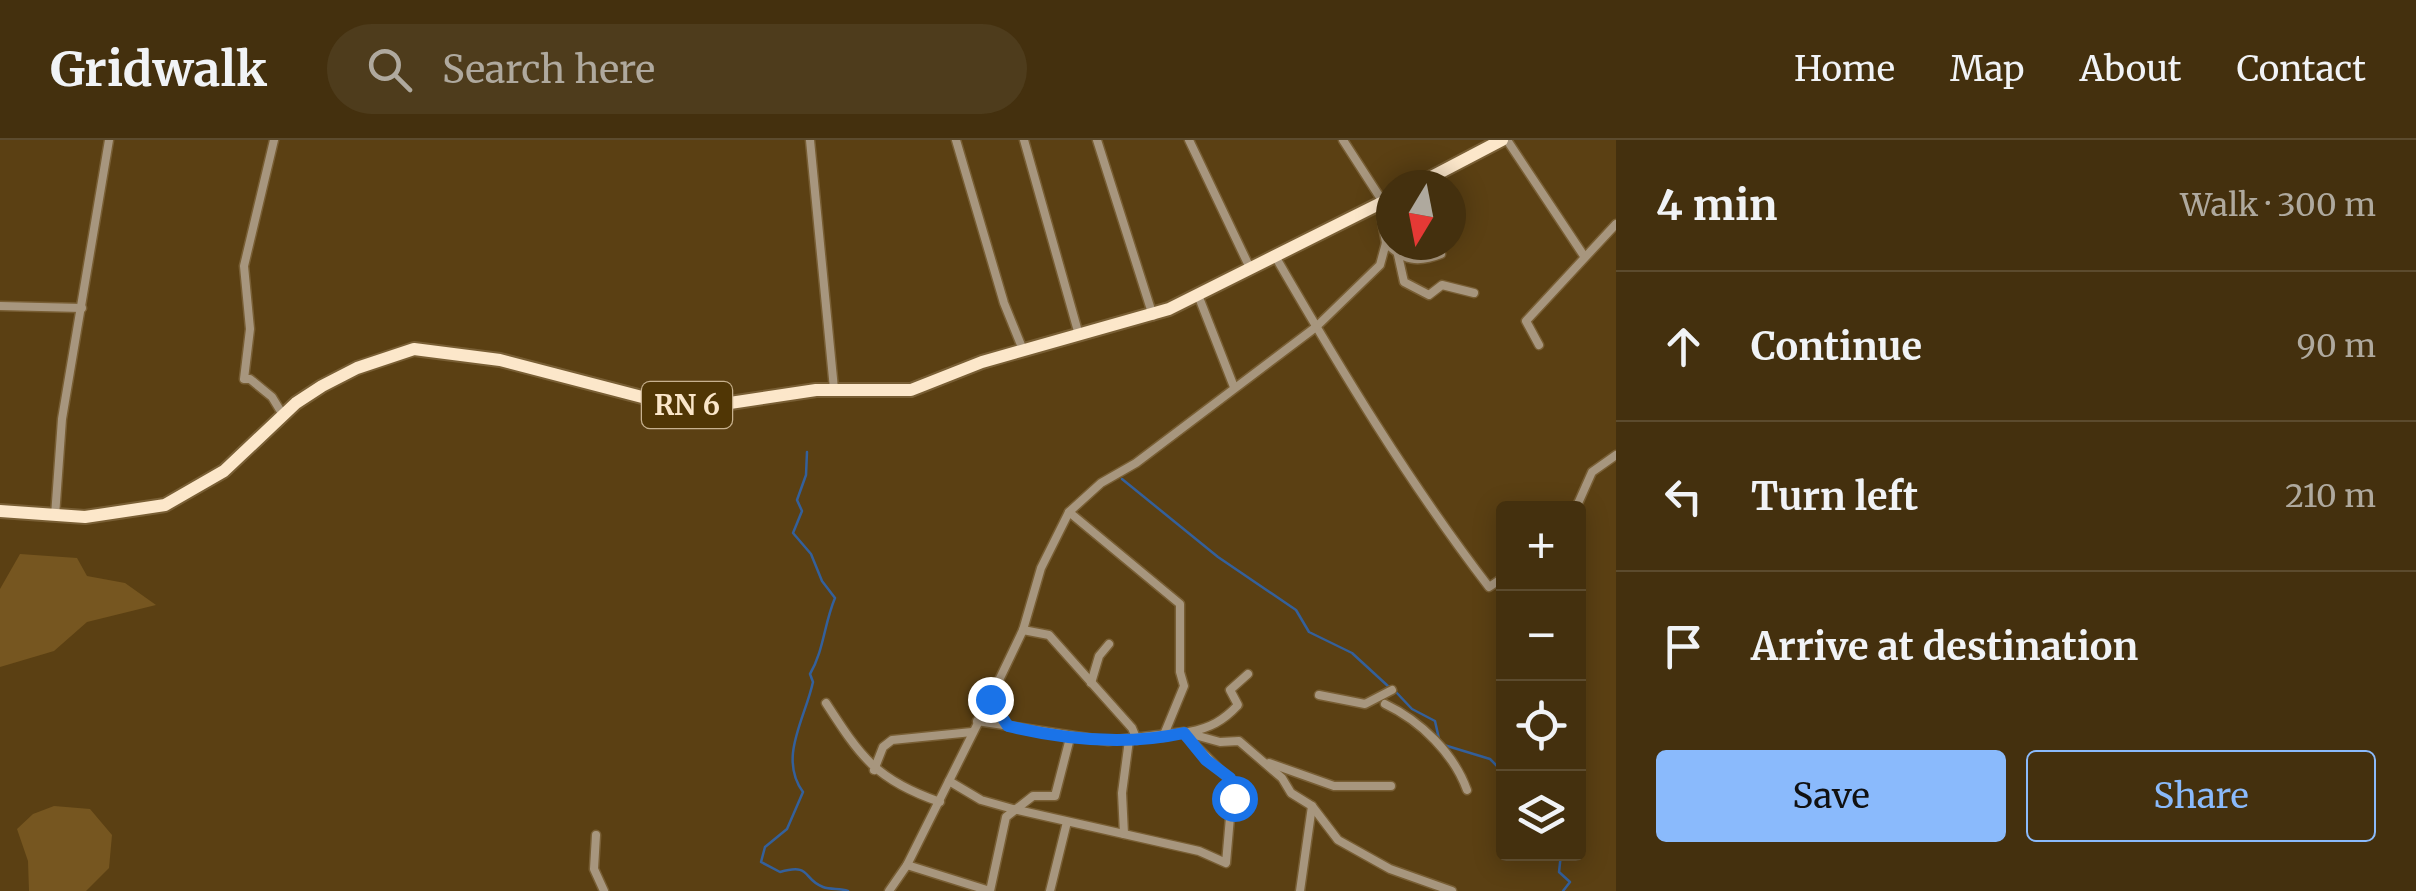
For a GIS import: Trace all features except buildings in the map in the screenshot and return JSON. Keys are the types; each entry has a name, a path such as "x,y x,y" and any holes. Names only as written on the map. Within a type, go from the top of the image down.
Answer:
{"main road":[{"path":"1445,170 1504,140"},
{"name":"RN 6","path":"0,511 55,516 130,514 181,498 224,470 283,415 338,377 414,349 500,360 669,404 730,404 834,389 911,390 982,362 1153,316 1376,205"}],"street":[{"path":"55,516 62,419 109,140"},
{"path":"274,140 244,266 250,329 244,379 250,379 272,397 283,415"},
{"path":"810,140 834,389"},
{"path":"956,140 1004,303 1024,352"},
{"path":"1024,140 1079,335"},
{"path":"1098,140 1153,316"},
{"path":"1189,140 1250,268"},
{"path":"1343,140 1376,185"},
{"path":"1504,140 1584,256"},
{"path":"1539,346 1526,321 1616,224"},
{"path":"1274,256 1362,405 1465,556 1489,587 1496,582"},
{"path":"890,891 940,802 1023,630 1041,568 1070,512 1101,483 1136,463 1316,327 1381,260"},
{"path":"1399,260 1404,282 1429,294 1442,285 1474,292"},
{"path":"1198,295 1234,387"},
{"path":"0,306 82,308"},
{"path":"1579,501 1592,472 1616,455"},
{"path":"1070,512 1180,604 1184,686 1163,738"},
{"path":"1023,630 1049,635 1091,682 1133,740 1122,793 1124,834"},
{"path":"1091,682 1099,656 1109,644"},
{"path":"977,721 1070,738 1163,738 1212,727 1232,712 1238,705 1230,690 1248,674"},
{"path":"1319,695 1364,704 1392,690"},
{"path":"990,699 1008,726"},
{"path":"826,702 849,742 874,770 894,784 940,802"},
{"path":"1385,704 1426,730 1460,769 1467,790"},
{"path":"874,770 884,747 892,740 972,732"},
{"path":"1184,733 1220,742 1239,741 1282,778 1292,793 1312,806 1328,831 1353,850 1448,890"},
{"path":"949,781 981,800 1199,851 1226,862 1233,782 1184,733"},
{"path":"907,865 990,891 1004,826 1012,809 1033,796 1055,796 1070,738"},
{"path":"1260,759 1334,786 1391,786"},
{"path":"1300,891 1312,806"},
{"path":"1050,891 1066,822"},
{"path":"596,835 594,869 604,891"}],"shaded area":[{"path":"20,554 77,558 87,576 125,583 156,605 87,622 54,651 0,667 0,589"},
{"path":"54,806 90,809 112,835 109,868 86,891 29,891 28,861 17,829 33,814"}],"waterway":[{"path":"807,452 806,475 797,500 802,511 793,533 811,554 822,581 835,598 810,674 813,682 793,752 796,779 803,792 787,829 765,847 761,862 780,872 797,869 816,884 848,891"},
{"path":"1122,479 1218,557 1296,610 1309,632 1352,653 1389,687"},
{"path":"1395,691 1412,709 1435,721 1439,739"},
{"path":"1444,745 1490,759 1498,771"},
{"path":"1560,861 1559,872 1570,882 1563,891"}],"route":[{"path":"990,699 1008,726 1070,738 1108,741 1184,733 1206,760 1230,778 1234,798"}]}
